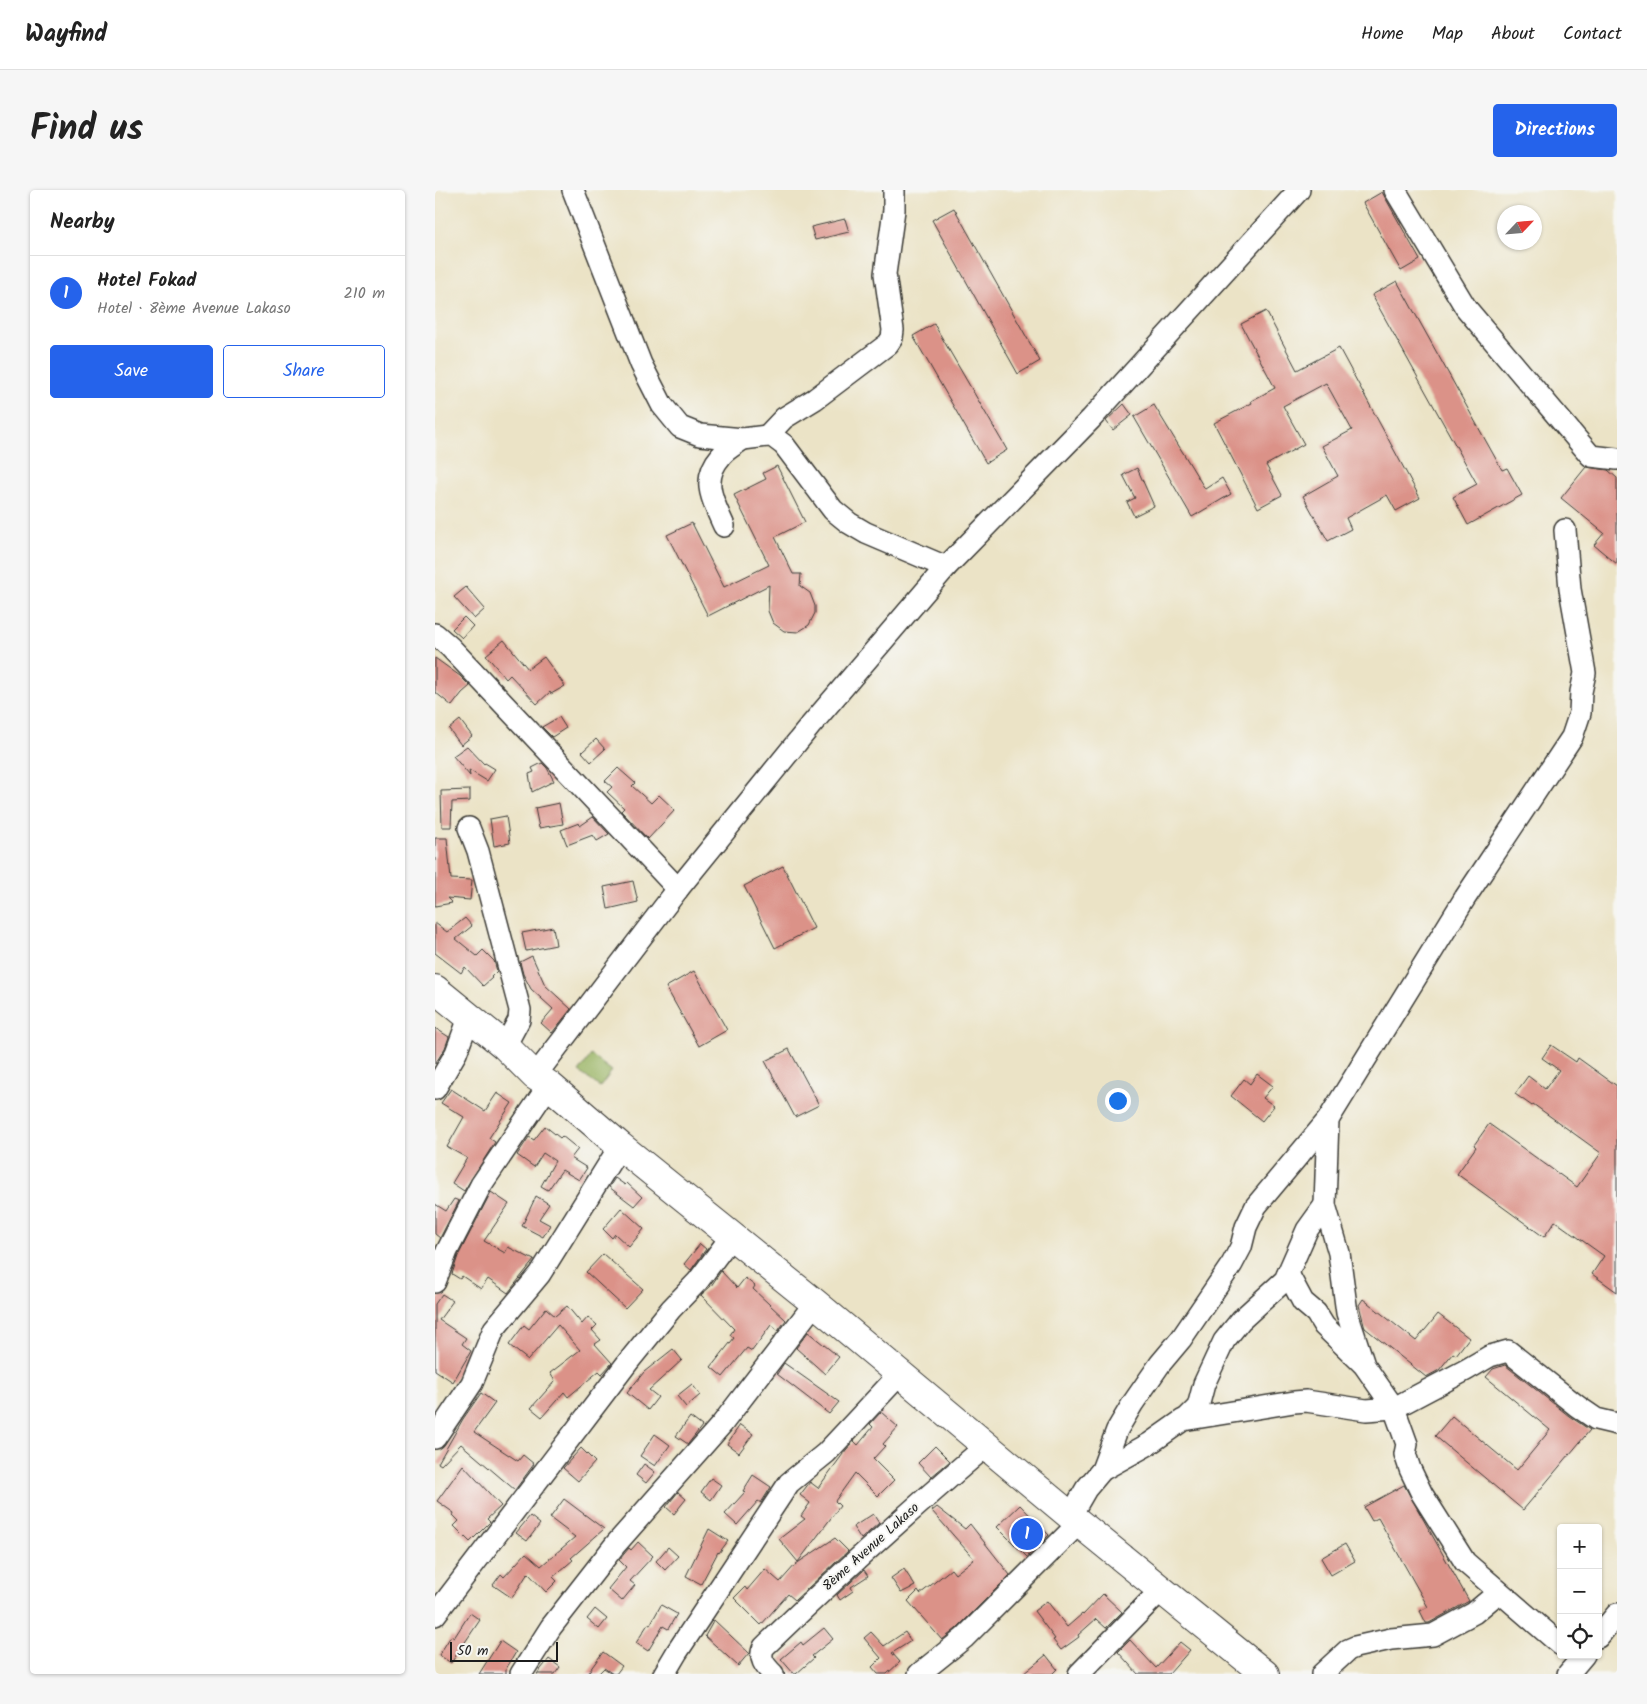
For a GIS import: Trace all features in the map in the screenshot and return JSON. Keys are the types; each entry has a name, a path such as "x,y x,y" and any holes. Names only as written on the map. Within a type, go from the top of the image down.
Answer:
{"highway":[{"path":"435,989 505,1046 620,1146 815,1303 899,1375 1161,1590 1253,1671"}],"street":[{"path":"573,190 641,364 662,405 680,427 700,435 743,439 772,436 784,445 833,510 849,523 867,533 946,567"},
{"path":"767,436 785,418 815,400 888,344 892,338 893,330 885,274 895,210 894,190"},
{"path":"435,1282 447,1251 481,1186 542,1080 678,889 811,725 946,567 1091,419 1299,190"},
{"path":"1395,190 1466,308 1591,456 1617,459"},
{"path":"724,526 710,494 709,483 713,469 721,455 743,439"},
{"path":"919,1674 964,1638 1075,1519 1086,1489 1102,1470 1117,1430 1133,1403 1160,1364 1181,1340 1232,1264 1241,1247 1245,1227 1256,1206 1328,1120 1465,898 1572,737 1580,713 1581,692 1585,673 1570,589 1565,530"},
{"path":"435,634 450,646 678,889"},
{"path":"469,828 478,852 520,1010 519,1020 505,1046"},
{"path":"435,1089 456,1053 469,1018"},
{"path":"1328,1120 1325,1205 1339,1254 1347,1313 1364,1365"},
{"path":"435,1438 472,1383 493,1329 540,1274 620,1146"},
{"path":"1186,1420 1198,1407 1210,1371 1224,1341 1241,1320 1285,1280 1307,1230 1325,1205"},
{"path":"435,1615 628,1362 671,1309 698,1281 731,1237"},
{"path":"1288,1274 1303,1302 1316,1313 1324,1326 1364,1365 1394,1408 1407,1444 1405,1454 1409,1469 1422,1494 1465,1562 1557,1642"},
{"path":"521,1674 551,1627 615,1545 722,1424 815,1303"},
{"path":"1102,1470 1149,1444 1178,1423 1186,1420 1306,1401 1366,1410 1394,1408 1490,1356 1508,1351 1596,1419 1617,1424"},
{"path":"665,1674 677,1652 789,1483 826,1453 899,1375"},
{"name":"8ème Avenue Lakaso","path":"773,1674 762,1660 761,1652 764,1647 827,1586 901,1519 987,1446"},
{"path":"1079,1674 1161,1590"},
{"path":"1321,1674 1348,1650 1355,1647 1391,1639 1433,1635 1474,1612 1499,1592"},
{"path":"1602,1632 1617,1614"}],"green space":[{"path":"591,1055 612,1071 600,1087 579,1072"}],"building":[{"path":"1382,192 1420,260 1401,271 1363,203"},
{"path":"954,208 1040,361 1018,374 932,220"},
{"path":"845,219 849,232 815,240 811,227"},
{"path":"1397,281 1502,470 1507,468 1522,495 1468,525 1453,497 1477,484 1372,295"},
{"path":"1266,311 1297,370 1339,348 1420,498 1396,511 1387,495 1346,518 1351,529 1328,541 1303,496 1338,476 1322,446 1352,430 1326,383 1283,406 1304,444 1266,465 1282,495 1258,508 1214,423 1252,403 1251,401 1275,388 1241,324"},
{"path":"934,324 1007,450 986,463 913,336"},
{"path":"1124,404 1132,415 1113,430 1106,421"},
{"path":"1154,405 1205,489 1222,478 1231,494 1192,517 1134,417"},
{"path":"777,466 805,522 775,537 793,574 801,574 800,586 810,593 815,606 815,613 809,625 798,632 784,631 773,623 768,611 769,585 708,616 667,535 692,523 724,587 769,565 734,495 766,479 763,473"},
{"path":"1586,467 1608,470 1617,478 1617,564 1594,545 1604,533 1561,498"},
{"path":"1137,468 1154,506 1134,516 1127,502 1135,498 1123,475"},
{"path":"466,587 485,609 474,619 454,597"},
{"path":"464,617 473,626 462,638 452,629"},
{"path":"504,640 528,669 544,657 565,686 551,694 550,692 537,704 510,675 506,679 486,655"},
{"path":"435,658 460,676 470,686 452,706 435,692"},
{"path":"559,717 566,728 552,737 542,727"},
{"path":"460,720 472,736 461,745 449,729"},
{"path":"596,739 605,749 591,762 582,752"},
{"path":"467,746 484,764 495,769 487,781 469,770 470,776 453,756"},
{"path":"542,763 554,781 532,792 529,774 534,772 532,768"},
{"path":"618,768 635,783 632,786 651,803 659,795 675,810 648,839 621,811 624,808 607,792 612,787 605,781"},
{"path":"470,790 470,801 452,802 451,827 442,827 441,791"},
{"path":"559,803 563,824 539,828 535,808"},
{"path":"506,816 510,843 494,846 490,819"},
{"path":"593,817 609,834 597,841 593,835 567,845 561,830 579,823 580,826"},
{"path":"435,838 447,838 451,879 472,880 470,900 447,898 452,903 435,906"},
{"path":"783,866 814,928 775,948 744,886"},
{"path":"633,881 638,902 608,909 604,887"},
{"path":"465,918 472,926 456,939 477,956 483,950 494,961 497,971 483,986 465,967 461,973 435,953 435,923 447,932"},
{"path":"553,927 556,945 526,951 522,933"},
{"path":"532,956 545,985 571,1009 552,1033 541,1023 553,1009 531,989 523,974 520,962"},
{"path":"694,971 727,1030 699,1046 666,987"},
{"path":"435,1028 449,1037 445,1048 435,1064"},
{"path":"1551,1045 1576,1062 1578,1058 1617,1086 1617,1292 1592,1274 1604,1256 1555,1221 1544,1237 1457,1174 1489,1124 1577,1187 1601,1153 1533,1104 1532,1106 1515,1094 1528,1076 1545,1089 1559,1070 1542,1058"},
{"path":"789,1049 819,1105 795,1117 765,1061"},
{"path":"1257,1074 1273,1086 1263,1098 1274,1106 1262,1121 1231,1096 1244,1079 1250,1084"},
{"path":"451,1089 485,1111 497,1093 512,1103 489,1138 495,1142 464,1191 452,1183 467,1158 447,1147 464,1117 441,1103"},
{"path":"545,1126 560,1138 562,1136 578,1149 571,1158 587,1168 579,1180 562,1170 548,1190 541,1186 555,1161 543,1153 534,1167 517,1155 529,1137 534,1140"},
{"path":"615,1178 625,1185 627,1183 642,1197 634,1206 609,1187"},
{"path":"491,1192 509,1204 484,1241 505,1253 508,1247 534,1260 508,1293 488,1279 481,1289 462,1276 460,1279 452,1274 458,1256"},
{"path":"536,1196 549,1204 539,1219 550,1225 543,1237 522,1226"},
{"path":"454,1199 459,1201 440,1238 435,1234 435,1204 446,1211"},
{"path":"621,1208 644,1229 629,1247 615,1234 612,1238 603,1229"},
{"path":"700,1244 706,1249 691,1270 684,1264"},
{"path":"603,1254 643,1289 625,1308 586,1272"},
{"path":"721,1271 737,1288 745,1278 755,1286 753,1289 786,1320 778,1331 771,1325 752,1351 747,1348 723,1377 711,1367 734,1338 730,1335 734,1329 701,1295 711,1286"},
{"path":"442,1294 453,1301 439,1320 466,1338 462,1344 471,1351 453,1382 435,1370 435,1304"},
{"path":"1363,1299 1416,1341 1438,1314 1469,1338 1456,1355 1453,1353 1439,1370 1426,1377 1365,1328 1359,1305"},
{"path":"567,1306 582,1324 588,1317 597,1325 592,1330 601,1340 595,1344 612,1363 602,1374 599,1371 568,1397 564,1392 542,1417 531,1408 555,1381 550,1373 580,1350 558,1325 528,1360 509,1345 524,1325 529,1329 546,1308 555,1316"},
{"path":"808,1332 839,1357 825,1374 796,1348"},
{"path":"673,1349 682,1360 649,1390 658,1397 648,1410 627,1393 644,1372"},
{"path":"784,1363 839,1402 829,1414 777,1374"},
{"path":"1505,1365 1569,1416 1590,1430 1523,1510 1435,1436 1452,1416 1517,1470 1550,1430 1486,1377 1493,1369"},
{"path":"692,1384 700,1395 686,1407 677,1396"},
{"path":"481,1393 495,1403 474,1432 518,1461 523,1455 534,1464 515,1490 461,1444 441,1465 438,1463 463,1419"},
{"path":"881,1412 898,1427 873,1459 894,1480 878,1496 855,1473 835,1501 840,1506 798,1562 779,1539 805,1519 801,1516 810,1503 800,1495 810,1482 818,1488 854,1441 858,1445 873,1427 870,1424"},
{"path":"690,1417 702,1426 688,1444 676,1436"},
{"path":"740,1425 753,1434 739,1453 727,1444"},
{"path":"655,1434 670,1445 655,1466 640,1456"},
{"path":"935,1446 950,1461 931,1477 918,1463"},
{"path":"581,1448 595,1462 578,1481 563,1468"},
{"path":"644,1464 655,1472 646,1483 636,1475"},
{"path":"463,1465 501,1506 487,1519 490,1522 470,1542 454,1526 459,1521 453,1515 454,1513 437,1501"},
{"path":"753,1475 771,1487 761,1503 758,1501 737,1525 725,1514 745,1492 743,1491"},
{"path":"711,1478 721,1485 711,1500 701,1492"},
{"path":"1404,1485 1469,1601 1429,1623 1426,1623 1420,1611 1428,1607 1378,1518 1372,1521 1364,1507"},
{"path":"678,1492 686,1499 674,1514 666,1507"},
{"path":"564,1499 604,1529 553,1577 557,1581 546,1592 528,1573 512,1598 493,1585 501,1574 504,1577 526,1553 541,1566 575,1537 550,1518"},
{"path":"1020,1505 1049,1535 1027,1557 997,1527"},
{"path":"937,1507 965,1529 970,1524 1010,1575 956,1629 942,1640 908,1601 918,1591 920,1594 951,1569 955,1574 974,1559 932,1511"},
{"path":"873,1514 879,1523 861,1539 853,1527"},
{"path":"530,1516 540,1524 527,1541 516,1533"},
{"path":"709,1529 728,1541 718,1552 701,1584 686,1576"},
{"path":"835,1538 848,1551 795,1600 788,1594 761,1625 734,1598 745,1587 747,1590 765,1569 780,1582 796,1564"},
{"path":"638,1542 653,1556 630,1581 635,1585 622,1601 608,1589 626,1567 619,1560 629,1548 631,1550"},
{"path":"1345,1544 1355,1561 1331,1575 1321,1558"},
{"path":"668,1547 678,1556 665,1570 656,1561"},
{"path":"904,1569 915,1586 901,1593 891,1578"},
{"path":"864,1570 868,1576 851,1587 853,1591 840,1600 837,1595"},
{"path":"1103,1594 1122,1612 1106,1628 1096,1619 1078,1635 1079,1637 1061,1650 1034,1611 1047,1601 1067,1627 1083,1615"},
{"path":"661,1605 677,1614 668,1629 663,1626 648,1651 636,1643 648,1624 650,1625"},
{"path":"595,1609 607,1619 599,1629 587,1619"},
{"path":"470,1613 480,1620 451,1663 439,1655 451,1636 454,1638"},
{"path":"714,1620 749,1653 738,1666 705,1636"},
{"path":"824,1628 833,1639 794,1674 781,1659 801,1642 803,1645"},
{"path":"871,1632 884,1646 905,1632 911,1641 892,1653 900,1662 887,1674 878,1674 872,1667 881,1658 864,1638"},
{"path":"1130,1640 1156,1668 1180,1642 1190,1650 1169,1674 1138,1674 1118,1652"},
{"path":"500,1641 516,1652 506,1669 506,1674 479,1674"},
{"path":"603,1652 622,1666 616,1674 604,1668 598,1674 587,1674"},
{"path":"1046,1655 1057,1669 1052,1674 1023,1674"},
{"path":"549,1659 560,1667 555,1674 537,1674"}],"place":[{"name":"Hotel Fokad","path":"1027,1534"}]}
